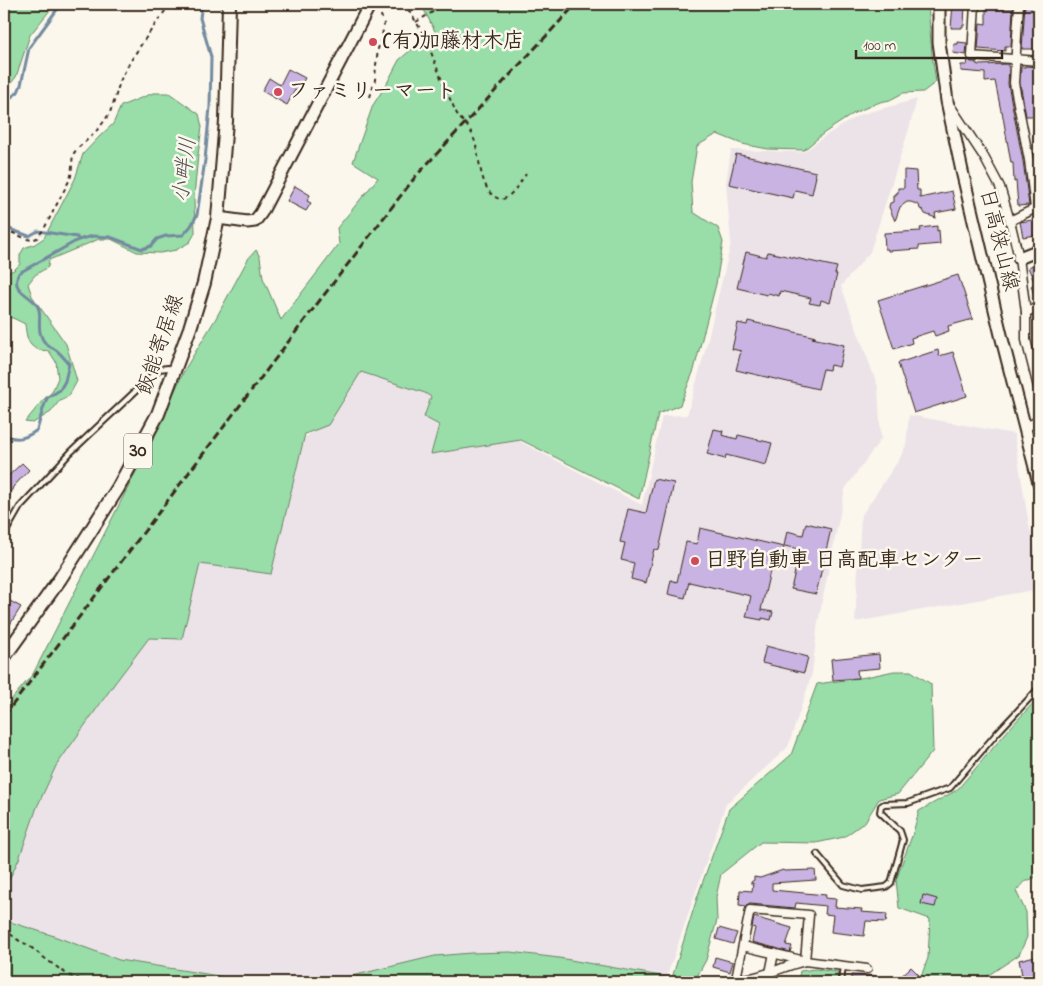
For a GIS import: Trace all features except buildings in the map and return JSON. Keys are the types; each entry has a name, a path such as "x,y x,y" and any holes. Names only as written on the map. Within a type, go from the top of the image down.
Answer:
{"main road":[{"name":"飯能寄居線","path":"4,657 60,579 118,488 158,414 190,328 204,283 218,218 226,121 229,4"},
{"name":"日高狭山線","path":"939,4 939,42 947,101 1002,340 1039,483"},
{"path":"218,218 248,222 255,221 261,213 374,5"},
{"path":"1019,258 1039,250"}],"street":[{"path":"974,4 972,56 1039,61"},
{"path":"1010,220 1037,207 1014,83 1019,4"},
{"path":"947,101 984,157 1000,187 1019,258 1026,312 1026,340 1039,391"},
{"path":"1029,160 1039,158"},
{"path":"1026,312 1039,307"},
{"path":"1026,428 1039,420"},
{"path":"750,910 809,915 805,961 764,975 733,980 743,946 750,910"},
{"path":"743,946 805,961 867,969"},
{"path":"770,973 774,953"}],"lane":[{"path":"4,535 20,507 71,452 159,369 168,368 175,370"},
{"path":"817,854 842,885 862,890 886,887 891,883 903,840 900,832 880,812 881,806 884,804 908,803 950,788 1039,688"},
{"path":"841,982 843,966"}],"path":[{"path":"4,232 13,233 32,240 37,238 44,229 70,179 73,170 74,153 99,129 108,115 122,77 145,39 170,4"},
{"path":"404,4 425,40 458,116 465,122 475,140 484,181 488,190 499,199 509,197 526,174"},
{"path":"416,22 446,4"},
{"path":"370,97 375,80 378,49 384,24 381,13 374,5"},
{"path":"5,930 68,975 87,982"}],"shaded area":[{"path":"917,99 870,252 841,286 878,387 881,439 845,489 818,622 812,674 788,747 726,804 665,982 191,982 4,926 4,858 18,798 192,555 302,440 327,420 362,365 427,392 642,505 662,416 687,415 704,355 731,243 726,183 731,150 804,152 825,136 859,115"},
{"path":"909,415 1014,434 1029,525 1039,559 1039,592 1028,591 855,622 861,516 900,458 906,445"}],"green space":[{"path":"4,4 55,4 30,35 16,77 5,91 4,98"},
{"path":"426,4 928,4 936,82 923,92 903,93 890,100 856,112 824,133 804,150 768,149 742,144 717,134 697,146 691,182 693,212 718,228 723,242 716,284 694,370 680,405 658,414 639,499 521,440 431,454 439,425 424,417 431,397 425,393 361,372 328,425 305,434 271,574 200,564 182,639 149,638 56,766 37,807 19,859 4,892 4,708 33,674 145,454 185,369 216,318 248,259 256,250 260,257 263,278 281,320 339,244 337,228 378,178 353,162 373,105 399,60 412,49 439,39 423,8"},
{"path":"153,93 169,93 199,114 202,127 194,197 195,233 190,242 176,250 160,253 137,252 111,239 99,239 49,260 48,267 35,275 28,284 32,296 66,344 77,381 69,396 60,400 51,412 33,423 25,422 52,392 58,378 56,362 49,351 38,350 31,345 25,324 4,315 4,276 20,264 20,255 24,248 44,238 75,179 83,154 113,124 121,106"},
{"path":"894,671 911,671 931,684 933,751 898,794 879,799 865,822 844,837 816,843 761,842 721,874 716,897 717,920 706,960 694,982 327,982 435,956 510,952 559,958 672,978 698,895 729,809 791,755 817,684"},
{"path":"1039,697 1039,876 1024,882 1016,891 1026,912 1027,937 1019,955 978,982 919,982 928,958 930,919 899,908 896,880 919,811 957,790"},
{"path":"4,920 119,960 256,982 4,982"},
{"path":"815,969 838,972 837,982 798,982 800,971"}],"waterway":[{"path":"4,110 6,101 18,92 21,85 29,48 61,4"},
{"name":"小畔川","path":"4,436 21,438 37,430 47,398 60,390 65,381 69,364 60,353 47,345 42,339 38,307 19,289 17,284 19,273 78,240 93,236 110,237 142,249 151,246 157,239 166,236 183,235 197,215 210,107 211,57 200,18 202,4"},
{"path":"4,229 29,236 38,231 77,237 78,240"}],"railway":[{"path":"4,716 416,176 576,4"}],"place":[{"name":"(有)加藤材木店","path":"373,42"},
{"name":"ファミリーマート","path":"278,92"},
{"name":"日野自動車 日高配車センター","path":"695,561"}]}
